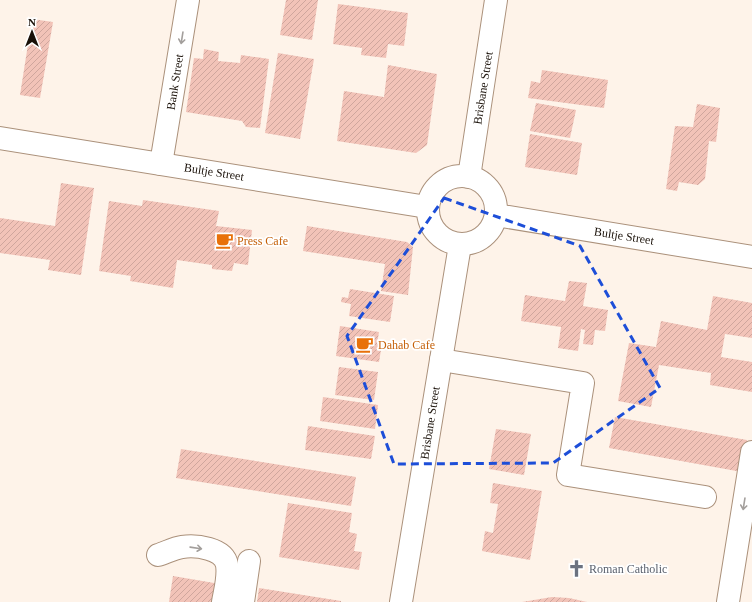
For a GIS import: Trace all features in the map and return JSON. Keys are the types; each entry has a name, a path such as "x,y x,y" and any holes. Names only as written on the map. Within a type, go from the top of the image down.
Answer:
{"street":[{"name":"Bank Street","path":"161,164 188,0"},
{"name":"Brisbane Street","path":"469,177 496,0"},
{"name":"Bultje Street","path":"0,138 427,207"},
{"path":"458,176 469,177 483,183 493,195 496,205 496,215 493,225 484,237 470,244 460,245 449,243 439,237 432,229 428,218 427,207 430,196 437,186 446,179 458,176"},
{"name":"Bultje Street","path":"496,215 752,257"},
{"name":"Brisbane Street","path":"401,602 460,245"},
{"path":"441,360 583,383 568,475 705,497"},
{"path":"728,602 752,452"},
{"path":"158,556 180,547 192,547 218,552 224,556 227,564 227,573 223,602"},
{"path":"242,602 249,561"}],"highlighted area":[{"path":"444,198 580,246 660,388 553,463 394,464 347,336"}],"building":[{"path":"286,0 318,0 312,40 280,35"},
{"path":"338,4 408,13 404,46 388,44 386,58 361,55 362,48 333,44"},
{"path":"32,19 53,22 40,98 20,95"},
{"path":"204,49 219,52 218,61 240,63 241,55 269,59 260,128 246,127 242,121 186,112 194,58 203,59"},
{"path":"278,53 314,59 300,139 265,133"},
{"path":"388,65 437,74 427,145 416,153 337,141 344,91 384,97"},
{"path":"542,70 608,80 604,108 528,98 531,81 540,83"},
{"path":"536,103 576,110 570,138 530,131"},
{"path":"697,104 720,108 716,142 709,141 705,179 698,185 679,182 677,191 666,189 675,126 693,127"},
{"path":"530,134 582,143 577,175 525,167"},
{"path":"61,183 94,188 81,275 48,270 50,260 0,253 0,218 55,226"},
{"path":"143,200 219,211 216,226 252,230 248,265 234,263 232,271 212,269 212,265 177,260 173,288 130,281 131,276 99,271 109,201 142,206"},
{"path":"307,226 407,242 413,247 408,295 381,291 385,264 303,251"},
{"path":"569,281 587,283 583,306 608,310 605,331 595,330 593,345 583,344 585,330 581,329 578,351 558,348 561,327 521,321 525,295 565,301"},
{"path":"350,289 394,296 390,322 349,316 351,304 341,302 342,297 348,298"},
{"path":"713,296 752,303 752,338 725,334 721,357 752,362 752,392 710,385 711,373 659,365 651,407 618,401 629,343 656,347 661,321 707,330"},
{"path":"340,326 379,332 377,344 382,344 379,362 336,356"},
{"path":"339,367 378,372 374,400 335,395"},
{"path":"323,397 378,405 375,429 320,421"},
{"path":"615,417 747,440 742,472 609,448"},
{"path":"308,426 375,436 371,459 305,450"},
{"path":"496,429 531,434 524,475 489,469"},
{"path":"181,449 356,477 351,506 176,478"},
{"path":"493,483 542,491 530,560 482,551 485,531 493,533 498,504 490,503"},
{"path":"288,503 352,513 349,532 357,534 354,551 362,552 359,570 279,557"},
{"path":"173,576 220,584 217,602 169,602"},
{"path":"259,588 341,601 341,602 257,602"},
{"path":"552,597 569,598 587,602 522,602"}],"place":[{"name":"Press Cafe","path":"224,241"},
{"name":"Dahab Cafe","path":"365,345"},
{"name":"Roman Catholic","path":"576,569"}]}
